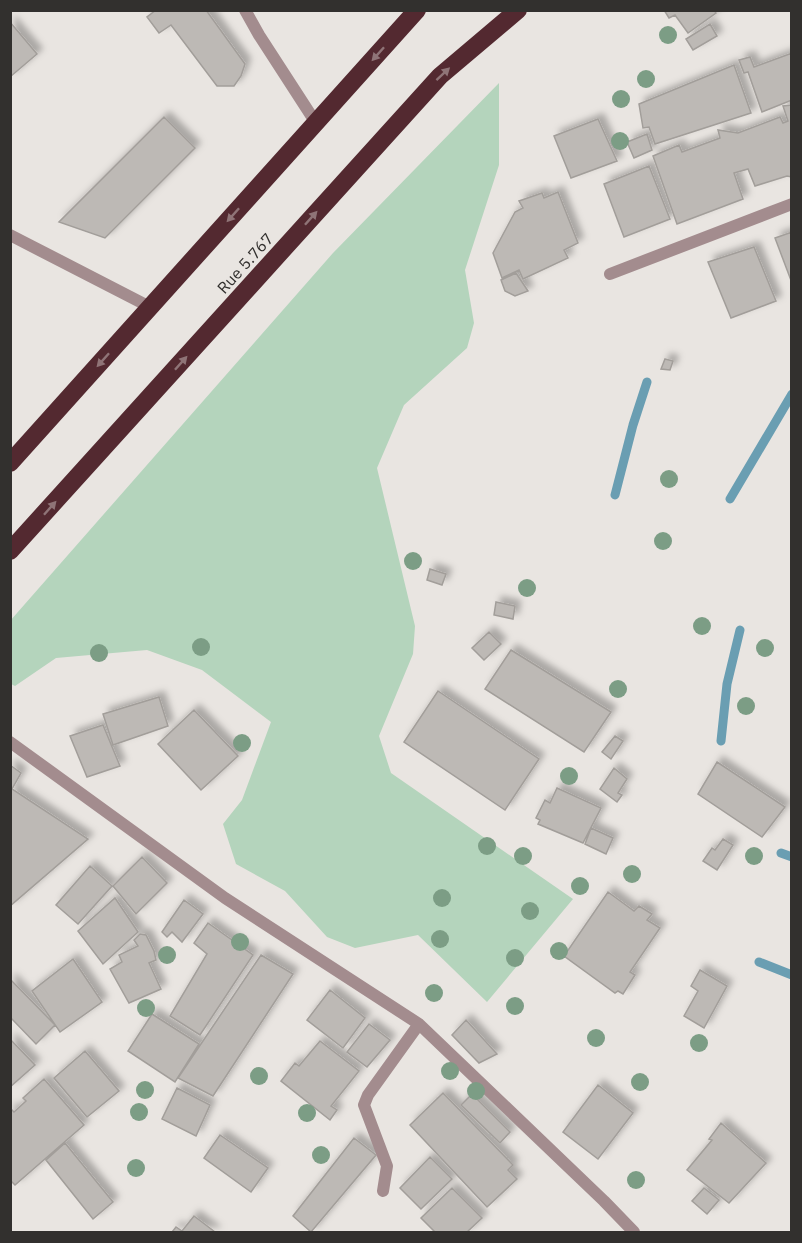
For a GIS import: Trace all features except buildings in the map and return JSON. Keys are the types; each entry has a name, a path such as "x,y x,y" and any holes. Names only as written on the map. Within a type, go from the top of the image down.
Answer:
{"highway":[{"path":"10,463 417,10"},
{"name":"Rue 5.767","path":"10,551 440,76 518,10"}],"street":[{"path":"245,10 316,123"},
{"path":"610,274 792,204"},
{"path":"10,235 150,307"},
{"path":"10,742 225,898 419,1024 604,1201 634,1233"},
{"path":"383,1191 387,1166 364,1106 368,1095 419,1024"}],"green space":[{"path":"499,83 499,165 465,270 474,323 467,348 404,405 377,468 415,626 413,654 379,736 391,773 573,899 487,1002 418,935 355,948 327,937 285,891 236,864 223,824 242,800 271,722 202,670 147,650 56,658 15,686 11,684 10,621 333,253"}],"waterway":[{"path":"615,495 647,382"},
{"path":"730,499 792,394"},
{"path":"721,741 727,684 740,630"},
{"path":"781,853 792,857"},
{"path":"759,962 792,975"}]}
